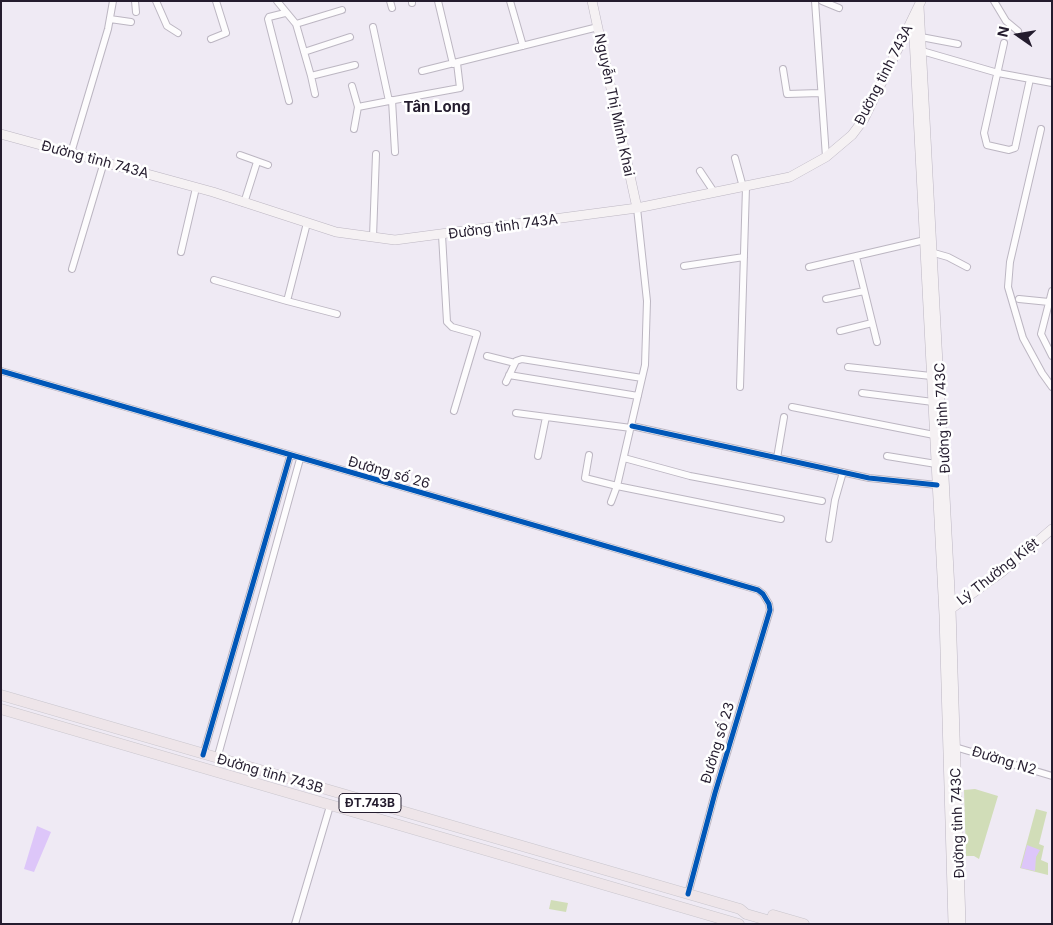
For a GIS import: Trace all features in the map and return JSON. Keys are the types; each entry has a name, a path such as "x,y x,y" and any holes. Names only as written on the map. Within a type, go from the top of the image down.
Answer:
{"main road":[{"name":"Nguyễn Thị Minh Khai","path":"592,1 637,208"},
{"name":"Đường tỉnh 743A","path":"1,134 196,188 336,232 396,240 637,208 790,177 826,157 859,126 920,2"},
{"name":"Đường tỉnh 743C","path":"920,2 919,35 925,240 951,747 955,869 954,924"},
{"name":"Đường tỉnh 743C","path":"913,18 922,51 934,253 951,609 951,747"},
{"path":"903,37 919,35"},
{"name":"Lý Thường Kiệt","path":"944,615 1002,572 1052,529"},
{"name":"Đường tỉnh 743B","path":"1,695 688,894 740,910 756,921"},
{"name":"Đường tỉnh 743B","path":"1,709 738,923 756,921"},
{"path":"436,835 439,823"},
{"name":"Đường tỉnh 743C","path":"955,869 960,924"},
{"name":"Đường tỉnh 743B","path":"740,910 748,908 804,924"},
{"name":"ĐT.743B","path":"756,921 781,924"}],"street":[{"path":"71,153 110,19 112,1"},
{"path":"135,1 136,12"},
{"path":"156,1 167,26 178,33"},
{"path":"211,39 226,33 216,1"},
{"path":"276,1 296,24 315,94"},
{"path":"358,107 460,88 438,1"},
{"path":"510,1 523,46"},
{"path":"815,1 826,157"},
{"path":"822,1 839,8"},
{"path":"994,1 1006,21 1018,31"},
{"path":"296,24 342,10"},
{"path":"285,13 269,17 268,19 290,101"},
{"path":"110,19 131,22"},
{"path":"373,27 390,100 395,152"},
{"path":"422,71 598,27"},
{"path":"919,35 958,44"},
{"path":"304,52 350,37"},
{"path":"1004,43 984,133 987,145 1009,150 1015,148 1030,80"},
{"path":"922,51 998,73 1052,83"},
{"path":"310,76 355,65"},
{"path":"783,69 787,94 820,93"},
{"path":"352,86 358,107 354,129"},
{"path":"1041,129 1010,262 1008,287 1023,338 1052,387"},
{"path":"373,237 376,154"},
{"path":"240,155 268,165"},
{"path":"735,158 744,187 740,387"},
{"path":"72,269 104,162"},
{"path":"244,203 257,162"},
{"path":"700,170 714,192"},
{"path":"181,252 196,188"},
{"path":"611,502 624,458 646,357 648,301 637,208"},
{"path":"287,301 307,223"},
{"path":"442,235 447,322 452,327 477,334 454,411"},
{"path":"809,267 925,240"},
{"path":"934,253 944,255 968,267"},
{"path":"684,266 744,257"},
{"path":"856,257 877,342"},
{"path":"214,280 337,314"},
{"path":"826,299 864,291"},
{"path":"1052,291 1042,334 1052,356"},
{"path":"1019,300 1049,302"},
{"path":"840,331 872,323"},
{"path":"487,356 515,363"},
{"path":"506,382 515,363 522,359 642,378"},
{"path":"848,368 931,376"},
{"name":"Đường số 26","path":"1,371 758,590 767,599"},
{"path":"509,375 638,396"},
{"path":"862,394 933,402"},
{"path":"792,407 934,435"},
{"path":"516,413 631,427 869,478 937,485"},
{"path":"538,456 546,417"},
{"path":"777,458 784,417"},
{"path":"589,455 585,478 781,520"},
{"path":"204,755 290,456"},
{"path":"887,456 936,464"},
{"path":"624,458 690,476 822,501"},
{"path":"218,759 258,604 300,459"},
{"path":"829,539 835,500 843,472"},
{"name":"Đường số 23","path":"688,894 715,793 770,610 767,599"},
{"path":"248,602 258,604"},
{"name":"Đường N2","path":"951,747 1052,776"},
{"path":"295,924 330,806"}],"green space":[{"path":"975,789 998,796 979,859 974,856 966,856 964,790"},
{"path":"1036,809 1047,812 1039,844 1044,846 1041,860 1048,863 1048,875 1020,868"},
{"path":"551,900 568,903 566,912 549,909"}],"shaded area":[{"path":"37,826 51,832 34,872 24,869"},
{"path":"1027,845 1040,850 1036,857 1035,871 1021,868"}],"cycle path":[{"path":"1,371 758,590 763,594 770,610 715,793 688,894"},
{"path":"632,426 869,478 937,485"},
{"path":"203,755 290,456"}],"district":[{"name":"Tân Long","path":"437,107"}]}
